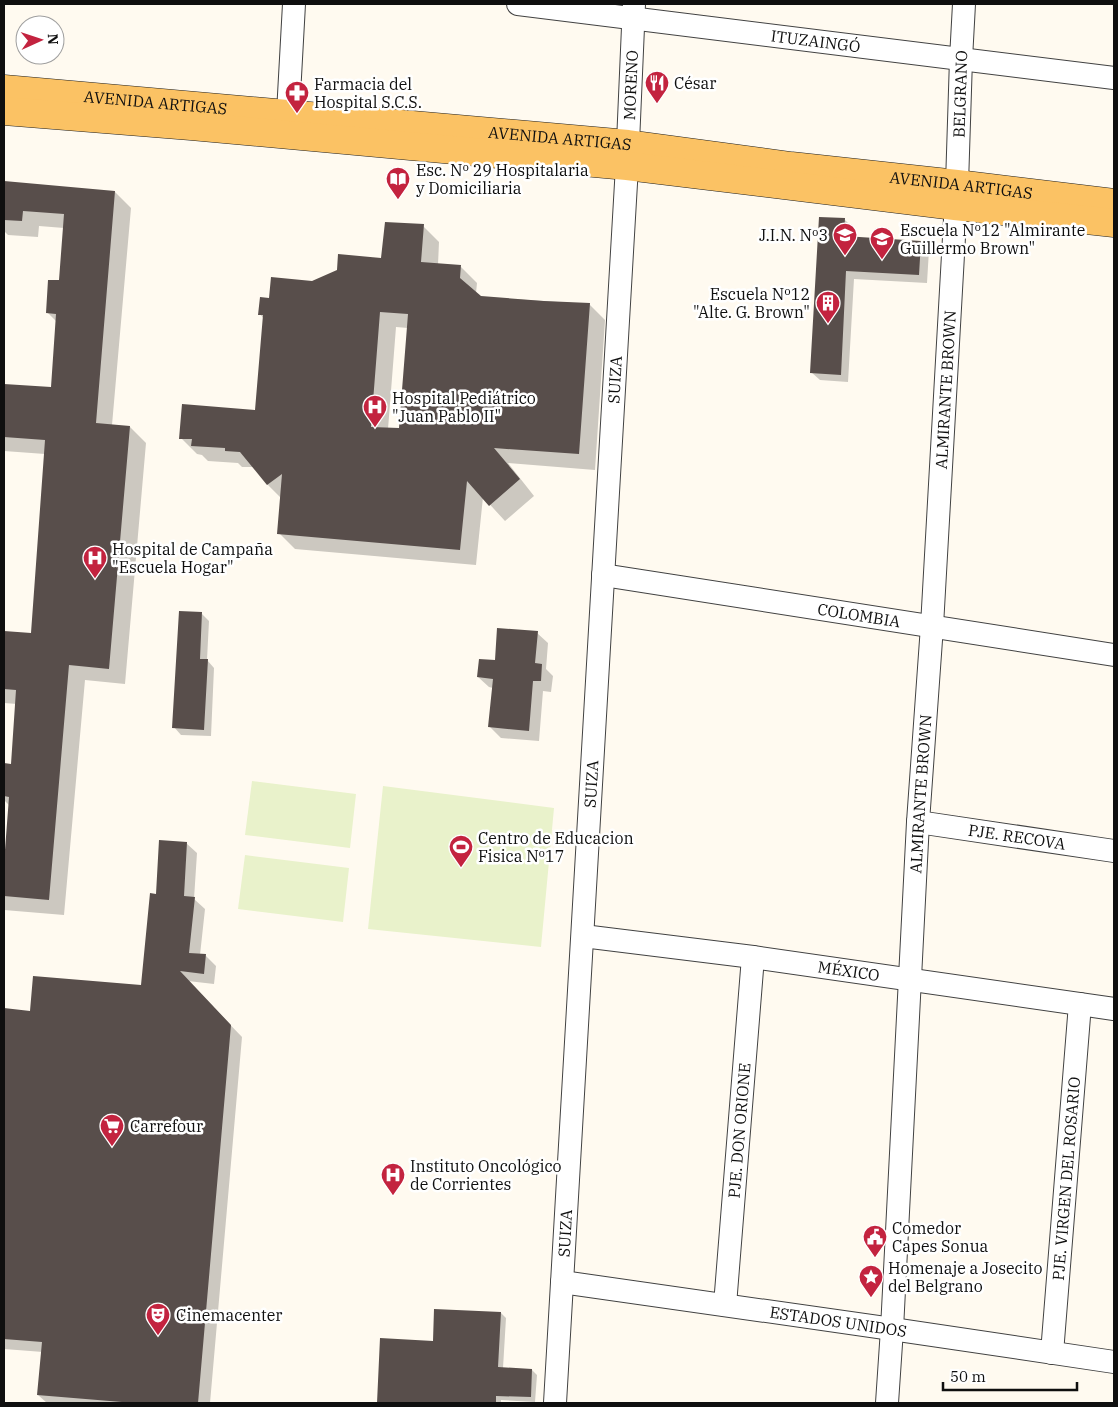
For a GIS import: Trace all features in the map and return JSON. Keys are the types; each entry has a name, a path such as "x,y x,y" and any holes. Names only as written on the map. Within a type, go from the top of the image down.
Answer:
{"main road":[{"name":"AVENIDA ARTIGAS","path":"4,89 288,113 628,155"},
{"name":"AVENIDA ARTIGAS","path":"4,111 220,129 791,166 1114,223"},
{"name":"AVENIDA ARTIGAS","path":"956,195 1114,203"}],"street":[{"path":"288,113 294,4"},
{"name":"ITUZAINGÓ","path":"518,4 634,11 960,59 1114,78"},
{"name":"BELGRANO","path":"956,195 960,59 964,4"},
{"name":"MORENO","path":"628,155 634,11"},
{"name":"SUIZA","path":"555,1403 628,155"},
{"name":"ALMIRANTE BROWN","path":"886,1403 892,1329 918,822 932,626 956,195"},
{"name":"COLOMBIA","path":"603,575 1114,655"},
{"name":"PJE. RECOVA","path":"918,822 1114,851"},
{"name":"MÉXICO","path":"583,936 1114,1009"},
{"name":"PJE. DON ORIONE","path":"725,1305 754,958"},
{"name":"PJE. VIRGEN DEL ROSARIO","path":"1052,1353 1080,1004"},
{"name":"ESTADOS UNIDOS","path":"562,1282 1114,1362"}],"green space":[{"path":"252,781 356,794 350,848 245,835"},
{"name":"Centro de Educacion Fisica Nº17","path":"383,786 554,808 541,947 368,929"},
{"path":"245,855 349,868 343,922 238,909"}],"building":[{"path":"4,181 115,191 96,423 130,426 109,669 69,665 49,900 4,896 4,863 9,797 4,796 4,763 11,764 16,690 4,689 4,631 31,633 45,440 4,437 4,384 51,387 56,314 46,313 48,280 59,280 64,214 23,211 22,221 4,220"},
{"name":"Escuela Nº12 \"Alte. G. Brown\"","path":"819,217 845,218 844,236 921,241 919,275 846,271 841,375 810,373"},
{"name":"Hospital Pediátrico \"Juan Pablo II\"","path":"385,222 424,224 421,262 461,265 460,278 481,296 590,303 579,454 494,448 520,479 489,506 467,481 460,550 277,534 282,474 267,485 240,452 225,451 225,448 191,446 192,439 179,439 182,404 255,410 263,315 258,315 260,297 269,298 271,277 312,281 337,270 338,254 381,258","holes":["380,312 408,314 399,428 371,427"]},
{"path":"179,611 202,612 200,659 208,659 204,730 172,728"},
{"path":"497,628 538,631 535,663 542,664 541,681 533,681 529,731 488,727 493,679 477,677 479,659 495,660"},
{"name":"Carrefour","path":"159,840 187,842 184,896 195,897 189,953 206,954 204,974 180,971 231,1025 198,1403 134,1403 37,1395 42,1342 4,1339 4,1008 30,1011 33,976 141,985 150,893 156,894"},
{"path":"434,1309 501,1312 498,1367 532,1369 531,1397 496,1396 496,1403 377,1403 380,1338 433,1341"}],"place":[{"name":"César","path":"657,104"},
{"name":"Farmacia del Hospital S.C.S.","path":"297,114"},
{"name":"Esc. Nº 29 Hospitalaria y Domiciliaria","path":"398,200"},
{"name":"J.I.N. Nº3","path":"845,256"},
{"name":"Escuela Nº12 \"Almirante Guillermo Brown\"","path":"882,260"},
{"name":"Escuela Nº12 \"Alte. G. Brown\"","path":"828,324"},
{"name":"Hospital Pediátrico \"Juan Pablo II\"","path":"375,428"},
{"name":"Hospital de Campaña \"Escuela Hogar\"","path":"95,579"},
{"name":"Centro de Educacion Fisica Nº17","path":"461,868"},
{"name":"Carrefour","path":"112,1147"},
{"name":"Instituto Oncológico de Corrientes","path":"393,1196"},
{"name":"Comedor Capes Sonua","path":"875,1258"},
{"name":"Homenaje a Josecito del Belgrano","path":"871,1298"},
{"name":"Cinemacenter","path":"158,1336"}]}
